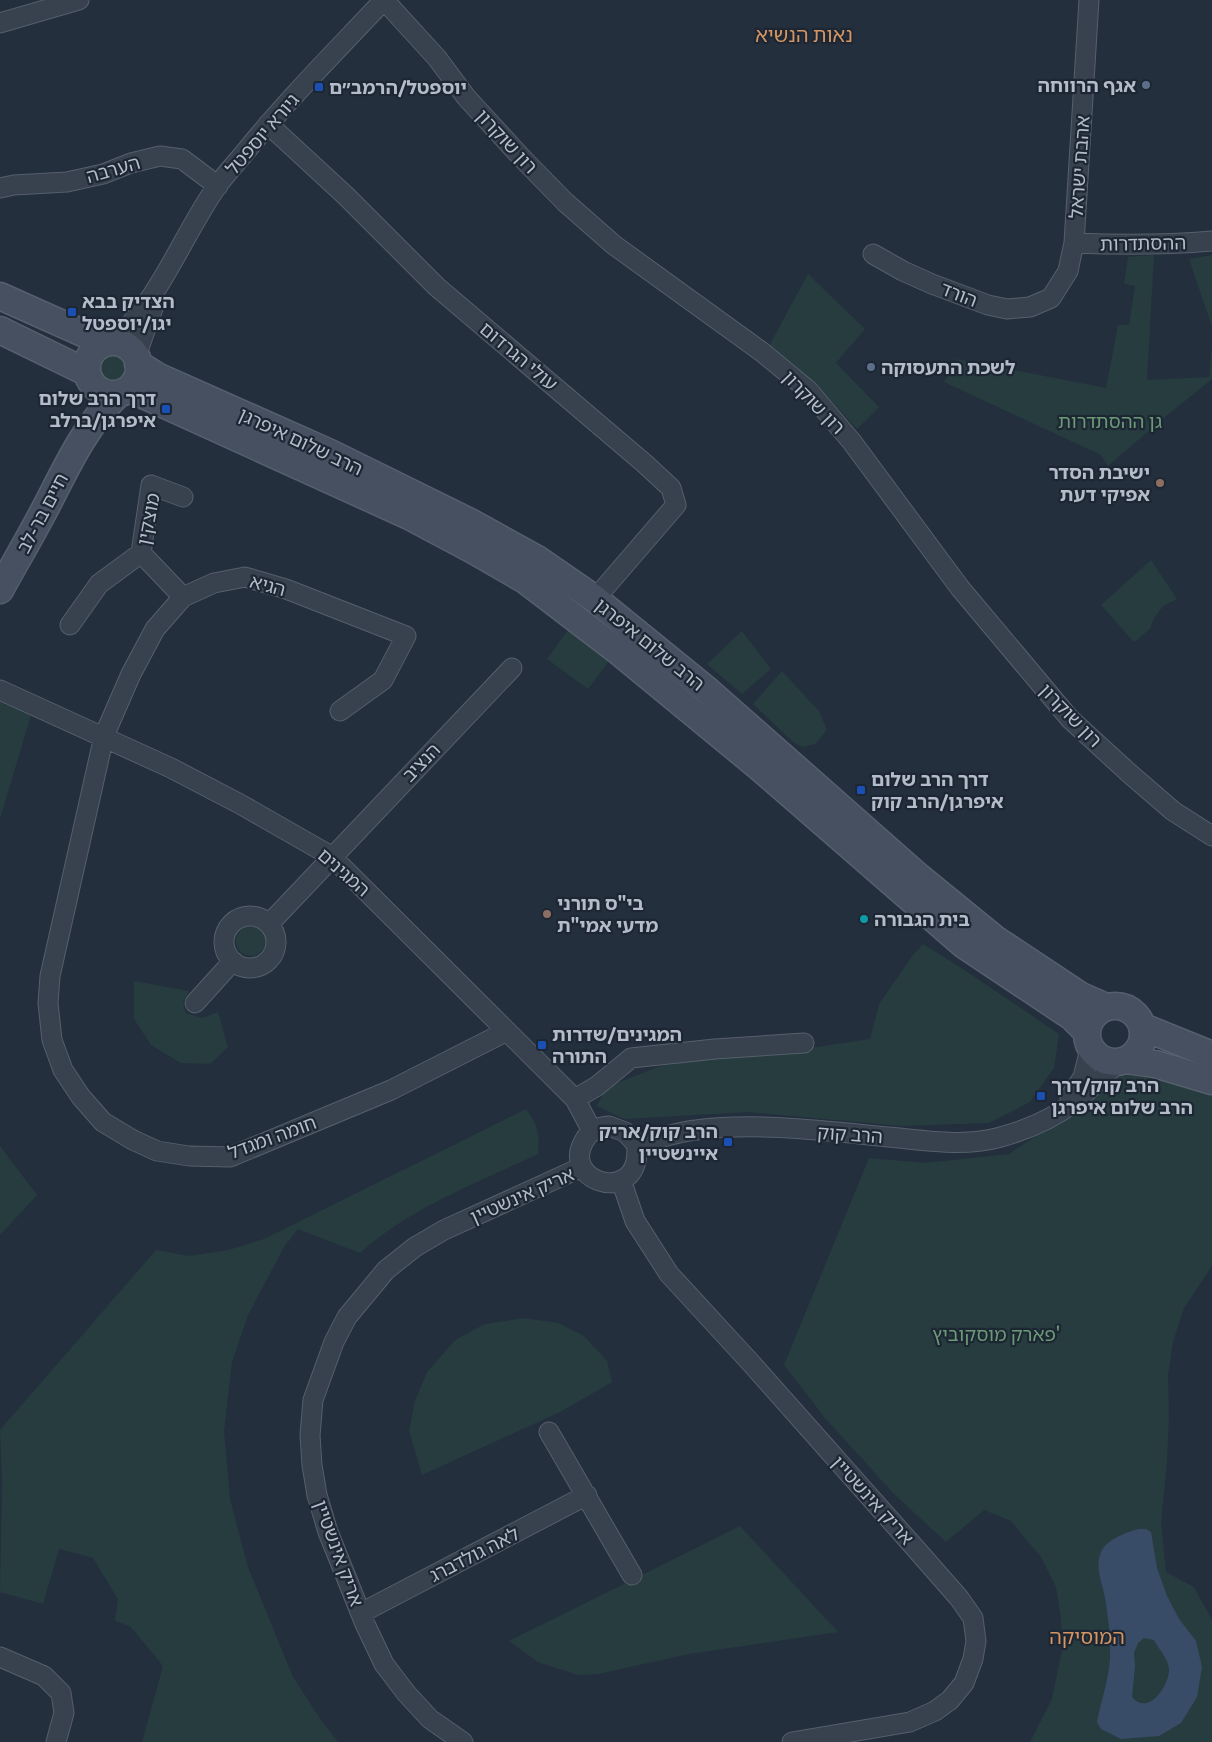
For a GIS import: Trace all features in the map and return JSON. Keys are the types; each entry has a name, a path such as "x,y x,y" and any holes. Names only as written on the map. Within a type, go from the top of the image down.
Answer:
{"main road":[{"path":"0,296 109,343 125,346 137,360 137,377 124,391 108,394 101,392 89,377 0,330"},
{"path":"89,377 90,356 96,349 109,343"},
{"name":"הרב שלום איפרגן","path":"137,360 160,377 330,453 470,522 537,559 595,599 707,690 912,871 995,939 1065,986 1106,1007"},
{"name":"חיים בר-לב","path":"83,436 89,377"},
{"name":"הרב שלום איפרגן","path":"124,391 409,516 525,580 618,651 759,767 964,945 1072,1017 1089,1040"},
{"name":"חיים בר-לב","path":"0,590 83,436 108,404 124,391"},
{"path":"1122,1062 1133,1057 1140,1049 1144,1035 1143,1027 1140,1020 1130,1009 1115,1006 1106,1007 1094,1015 1088,1026 1089,1040 1099,1058 1105,1061 1122,1062 1135,1060 1155,1064 1212,1081"},
{"path":"1143,1027 1212,1055"}],"street":[{"path":"0,23 79,0"},
{"name":"גיורא יוספטל","path":"109,343 130,325 162,282 187,235 218,186 268,124 384,0"},
{"name":"רון שוקרון","path":"384,0 437,58 466,97 565,202 614,245 762,352 808,390 852,442 960,588 1070,719 1173,811 1212,836"},
{"name":"אהבת ישראל","path":"1051,298 1068,271 1074,243 1089,0"},
{"name":"עולי הגרדום","path":"268,124 346,196 438,287 671,488 676,505 595,599"},
{"name":"הערבה","path":"0,188 14,185 67,182 103,174 131,163 160,156 182,159 218,186"},
{"name":"ההסתדרות","path":"1074,243 1126,245 1182,244 1212,241"},
{"name":"הורד","path":"873,254 910,274 988,305 1007,309 1030,306 1051,298"},
{"name":"גיורא יוספטל","path":"137,360 162,282"},
{"name":"מוצקין","path":"70,625 99,584 141,553 151,485 184,497"},
{"name":"מוצקין","path":"141,553 183,597"},
{"name":"הגיא","path":"104,736 131,674 155,629 183,597 214,583 246,577 286,589 406,636 383,680 340,711"},
{"name":"הנציב","path":"269,924 331,856 512,668"},
{"name":"המגינים","path":"0,690 171,768 331,856 575,1099 592,1131"},
{"name":"חומה ומגדל","path":"104,736 87,818 52,963 48,1002 52,1040 63,1070 80,1097 103,1122 133,1140 157,1151 189,1156 230,1157 391,1090 507,1031"},
{"path":"254,916 269,924 273,930 276,946 269,960 255,968 240,966 233,961 225,947 225,939 232,924 238,919 254,916"},
{"path":"195,1003 233,961"},
{"name":"הרב קוק","path":"1059,1112 1079,1085 1087,1065 1089,1040"},
{"path":"575,1099 597,1086 631,1058 804,1043"},
{"name":"הרב קוק","path":"637,1145 661,1137 695,1130 736,1127 951,1142 969,1142 996,1138 1036,1124 1059,1112 1122,1062"},
{"path":"601,1127 617,1128 625,1132 637,1145 636,1161 633,1169 628,1176 621,1180 603,1183 588,1175 582,1167 580,1151 582,1143 592,1131 601,1127"},
{"name":"אריק אינשטיין","path":"463,1742 430,1719 406,1693 384,1664 361,1613 328,1532 317,1495 310,1435 313,1400 334,1342 347,1317 386,1270 415,1247 444,1230 582,1167"},
{"name":"אריק אינשטיין","path":"621,1180 635,1221 669,1274 916,1549 959,1598 973,1618 976,1640 973,1660 964,1683 950,1700 935,1711 910,1722 792,1742"},
{"path":"549,1432 632,1575"},
{"name":"לאה גולדברג","path":"361,1613 587,1496"},
{"path":"0,1658 44,1676 61,1693 64,1713 56,1742"}],"green space":[{"name":"גן ההסתדרות","path":"1154,255 1147,380 1209,377 1212,341 1212,379 1108,466 1101,455 944,382 956,359 1106,388 1118,325 1129,325 1135,286 1124,284 1128,257"},
{"path":"1212,255 1212,327 1189,259"},
{"path":"808,274 865,329 836,363 879,407 857,429 817,385 769,346"},
{"path":"112,352 118,353 123,357 127,362 127,374 123,379 118,383 112,384 106,383 101,379 97,374 96,368 97,362 101,357 106,353"},
{"path":"1151,560 1177,599 1163,606 1153,620 1150,629 1134,642 1101,605"},
{"path":"568,630 609,661 588,689 547,659"},
{"path":"742,631 771,669 742,694 707,664"},
{"path":"782,671 819,711 827,730 815,744 803,747 794,743 753,704"},
{"path":"0,700 31,715 0,819"},
{"path":"251,926 262,930 266,941 262,952 251,956 240,952 236,941 240,930"},
{"path":"923,944 1059,1034 1054,1068 1030,1102 989,1123 901,1126 748,1112 624,1119 597,1106 605,1088 660,1066 711,1058 804,1049 870,1039 879,1004 913,955"},
{"path":"134,981 189,991 183,1002 186,1013 202,1018 218,1012 228,1047 210,1064 181,1063 151,1045 134,1019"},
{"name":"פארק מוסקוביץ'","path":"1149,1071 1212,1091 1212,1266 1184,1308 1173,1342 1168,1375 1169,1419 1167,1462 1161,1522 1166,1572 1194,1587 1212,1620 1212,1742 1030,1742 1052,1699 1062,1650 1061,1619 1056,1587 1041,1557 1011,1521 984,1510 946,1542 894,1494 825,1418 784,1365 869,1158 925,1163 1009,1154 1071,1113 1111,1078"},
{"path":"526,1109 537,1130 539,1140 538,1154 423,1209 401,1222 360,1253 298,1229 284,1247 248,1315 232,1362 224,1431 230,1499 248,1567 293,1677 338,1742 142,1742 163,1666 130,1626 115,1621 118,1599 93,1558 59,1549 43,1604 0,1592 2,1484 0,1430 156,1250 189,1256 228,1250 264,1239"},
{"path":"0,1146 37,1195 0,1235"},
{"path":"524,1318 558,1323 584,1336 607,1361 612,1382 560,1412 422,1475 409,1431 415,1401 427,1372 455,1340 485,1324"},
{"path":"740,1526 838,1632 689,1654 598,1674 578,1675 538,1662 509,1641"}],"water":[{"path":"1146,1529 1151,1532 1157,1568 1167,1596 1179,1619 1196,1641 1202,1667 1197,1697 1181,1723 1159,1736 1121,1739 1101,1729 1097,1722 1108,1674 1110,1650 1108,1617 1099,1572 1099,1557 1108,1543 1123,1534","holes":["1144,1638 1154,1640 1166,1659 1169,1672 1165,1685 1156,1698 1150,1702 1138,1702 1132,1697 1135,1666 1134,1653 1138,1643"]}],"place":[{"name":"אגף הרווחה","path":"1146,85"},
{"name":"יוספטל/הרמב״ם","path":"319,87"},
{"name":"הצדיק בבא יגו/יוספטל","path":"72,312"},
{"name":"לשכת התעסוקה","path":"871,367"},
{"name":"דרך הרב שלום איפרגן/ברלב","path":"166,409"},
{"name":"ישיבת הסדר אפיקי דעת","path":"1160,483"},
{"name":"דרך הרב שלום איפרגן/הרב קוק","path":"861,790"},
{"name":"בי\"ס תורני מדעי אמי\"ת","path":"547,914"},
{"name":"בית הגבורה","path":"864,919"},
{"name":"המגינים/שדרות התורה","path":"542,1045"},
{"name":"הרב קוק/דרך הרב שלום איפרגן","path":"1041,1096"},
{"name":"הרב קוק/אריק איינשטיין","path":"728,1142"}],"district":[{"name":"נאות הנשיא","path":"804,35"},
{"name":"המוסיקה","path":"1087,1637"}]}
